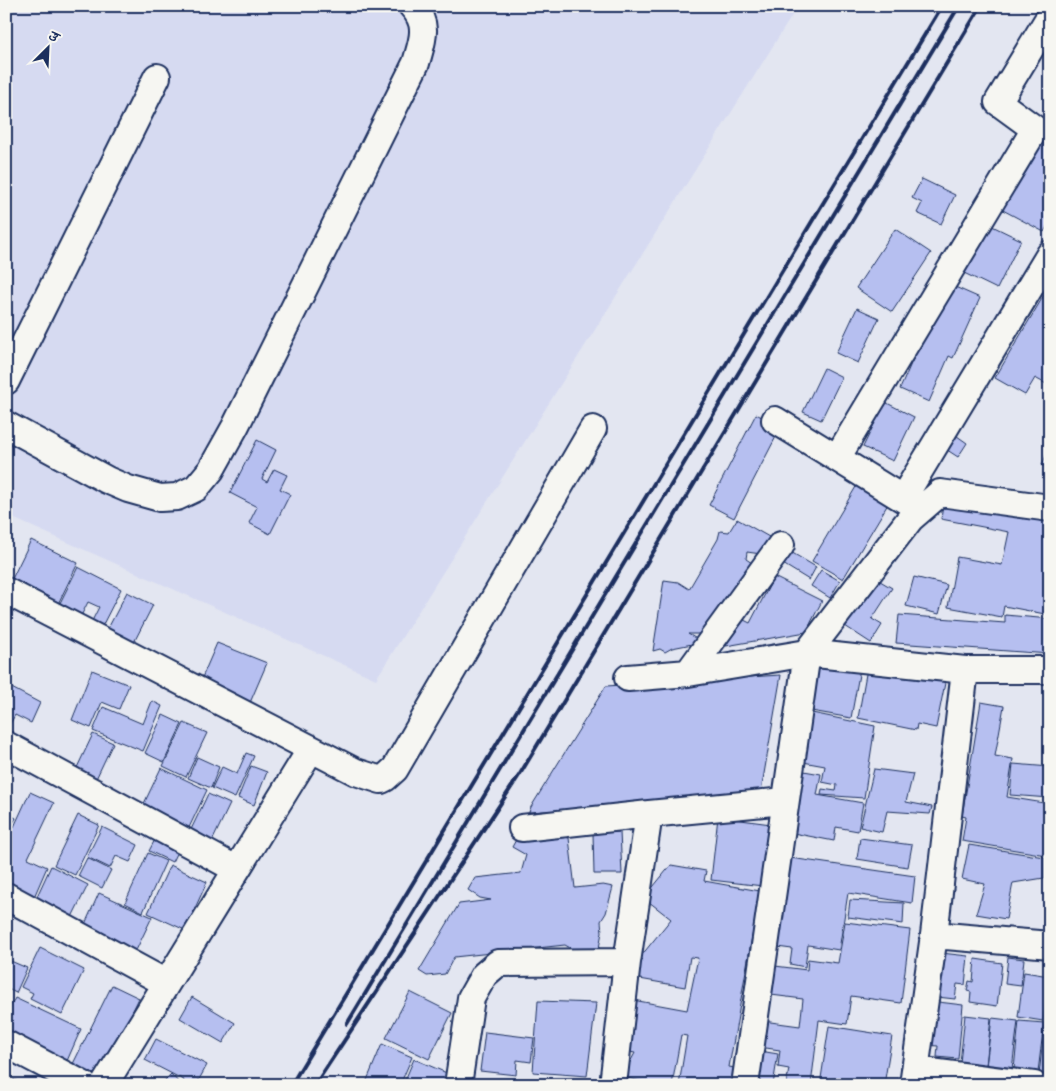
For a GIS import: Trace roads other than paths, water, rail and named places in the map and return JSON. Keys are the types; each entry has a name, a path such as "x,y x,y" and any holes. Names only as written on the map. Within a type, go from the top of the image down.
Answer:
{"street":[{"path":"6,425 128,490 160,498 177,497 196,488 211,470 235,427 416,63 424,36 419,14 412,6"},
{"path":"837,458 1035,129 998,102 1050,16"},
{"path":"6,381 157,77"},
{"path":"745,1085 807,653 910,519 912,504 1050,254"},
{"path":"775,420 912,504"},
{"path":"6,591 356,772 380,780 386,778 395,769 593,428"},
{"path":"912,504 940,494 1050,508"},
{"path":"688,673 781,545"},
{"path":"628,678 688,673 807,653 964,670 1050,670"},
{"path":"964,670 934,934 914,1078 1034,1085"},
{"path":"6,746 236,869"},
{"path":"104,1085 311,749"},
{"path":"522,828 785,801"},
{"path":"613,1085 627,962 649,814"},
{"path":"6,896 166,983"},
{"path":"934,934 1050,940"},
{"path":"458,1085 471,998 484,975 498,963 627,962"},
{"path":"6,1044 84,1085"}],"railway":[{"path":"291,1085 942,6"},
{"path":"347,1024 959,6"},
{"path":"315,1085 520,774 981,6"}]}
